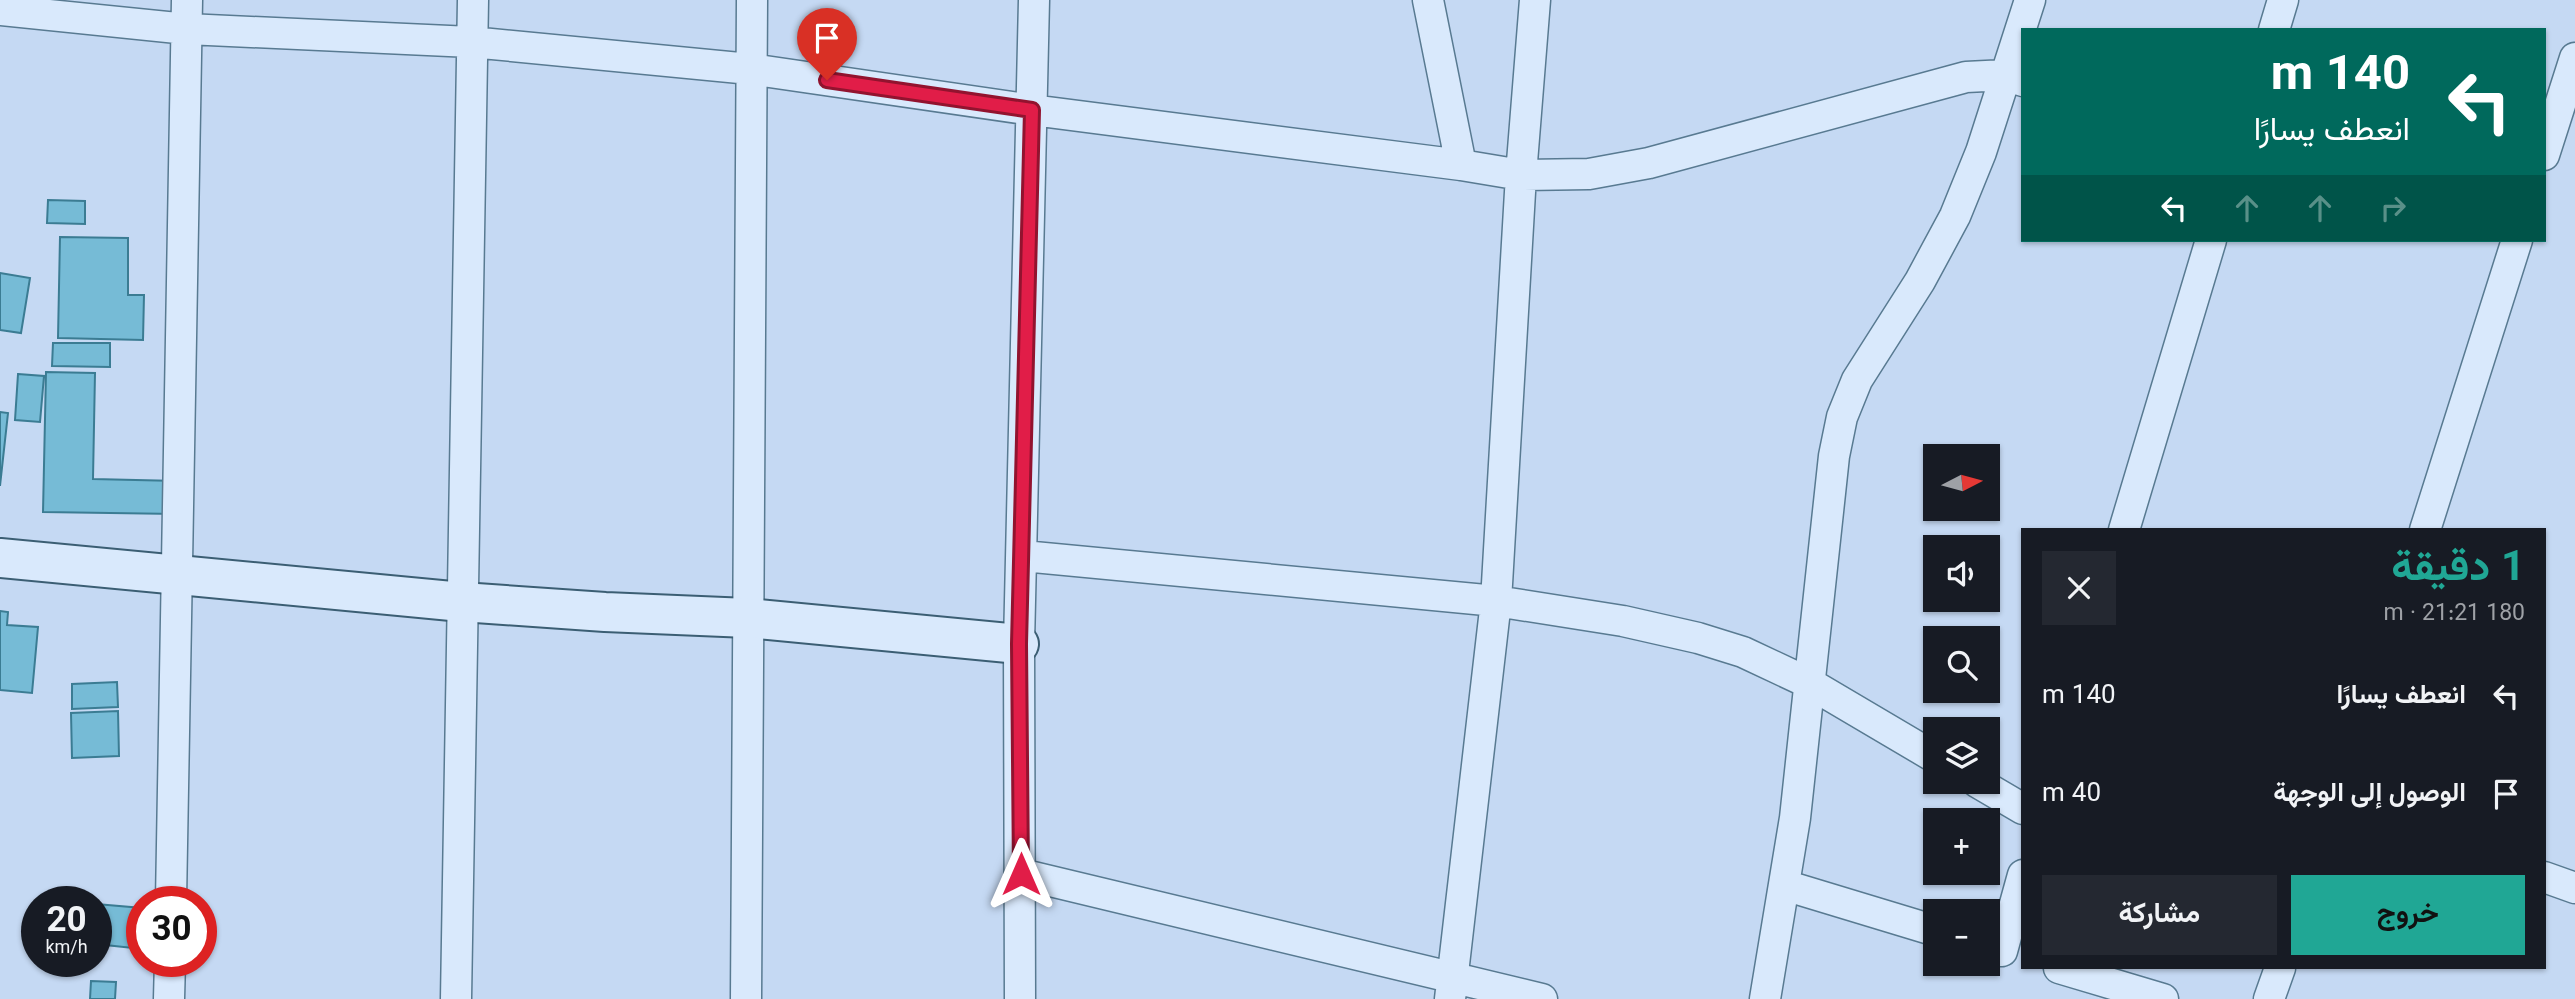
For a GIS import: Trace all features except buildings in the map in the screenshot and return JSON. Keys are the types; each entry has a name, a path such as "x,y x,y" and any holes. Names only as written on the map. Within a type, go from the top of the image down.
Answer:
{"street":[{"path":"171,886 187,0"},
{"path":"456,999 472,0"},
{"path":"746,999 752,0"},
{"path":"1020,999 1019,644 1034,0"},
{"path":"1428,0 1461,165"},
{"path":"1451,989 1496,601 1521,176 1535,0"},
{"path":"2024,28 2030,0"},
{"path":"2275,28 2283,0"},
{"path":"0,10 187,29 471,42 750,69 1032,110 1461,165 1521,176 1589,174 1649,163 1966,77 2014,78"},
{"path":"1765,999 1795,818 1835,456 1842,417 1857,380 1920,281 1955,216 2014,78 2021,44"},
{"path":"2546,149 2574,65"},
{"path":"2125,528 2210,242"},
{"path":"2427,528 2510,242"},
{"path":"1023,556 1496,601 1569,611 1698,638 1743,652 1809,683 1923,750"},
{"path":"0,558 463,602 748,618 1019,644"},
{"path":"1997,794 2021,808"},
{"path":"1021,874 1451,989 1542,999"},
{"path":"2546,878 2575,888"},
{"path":"2004,951 2021,883"},
{"path":"1784,885 1923,926"},
{"path":"2061,969 2117,992 2163,999"},
{"path":"2269,999 2280,969"},
{"path":"169,999 170,977"}],"route":[{"path":"827,80 1032,110 1019,644 1021,874"}]}
